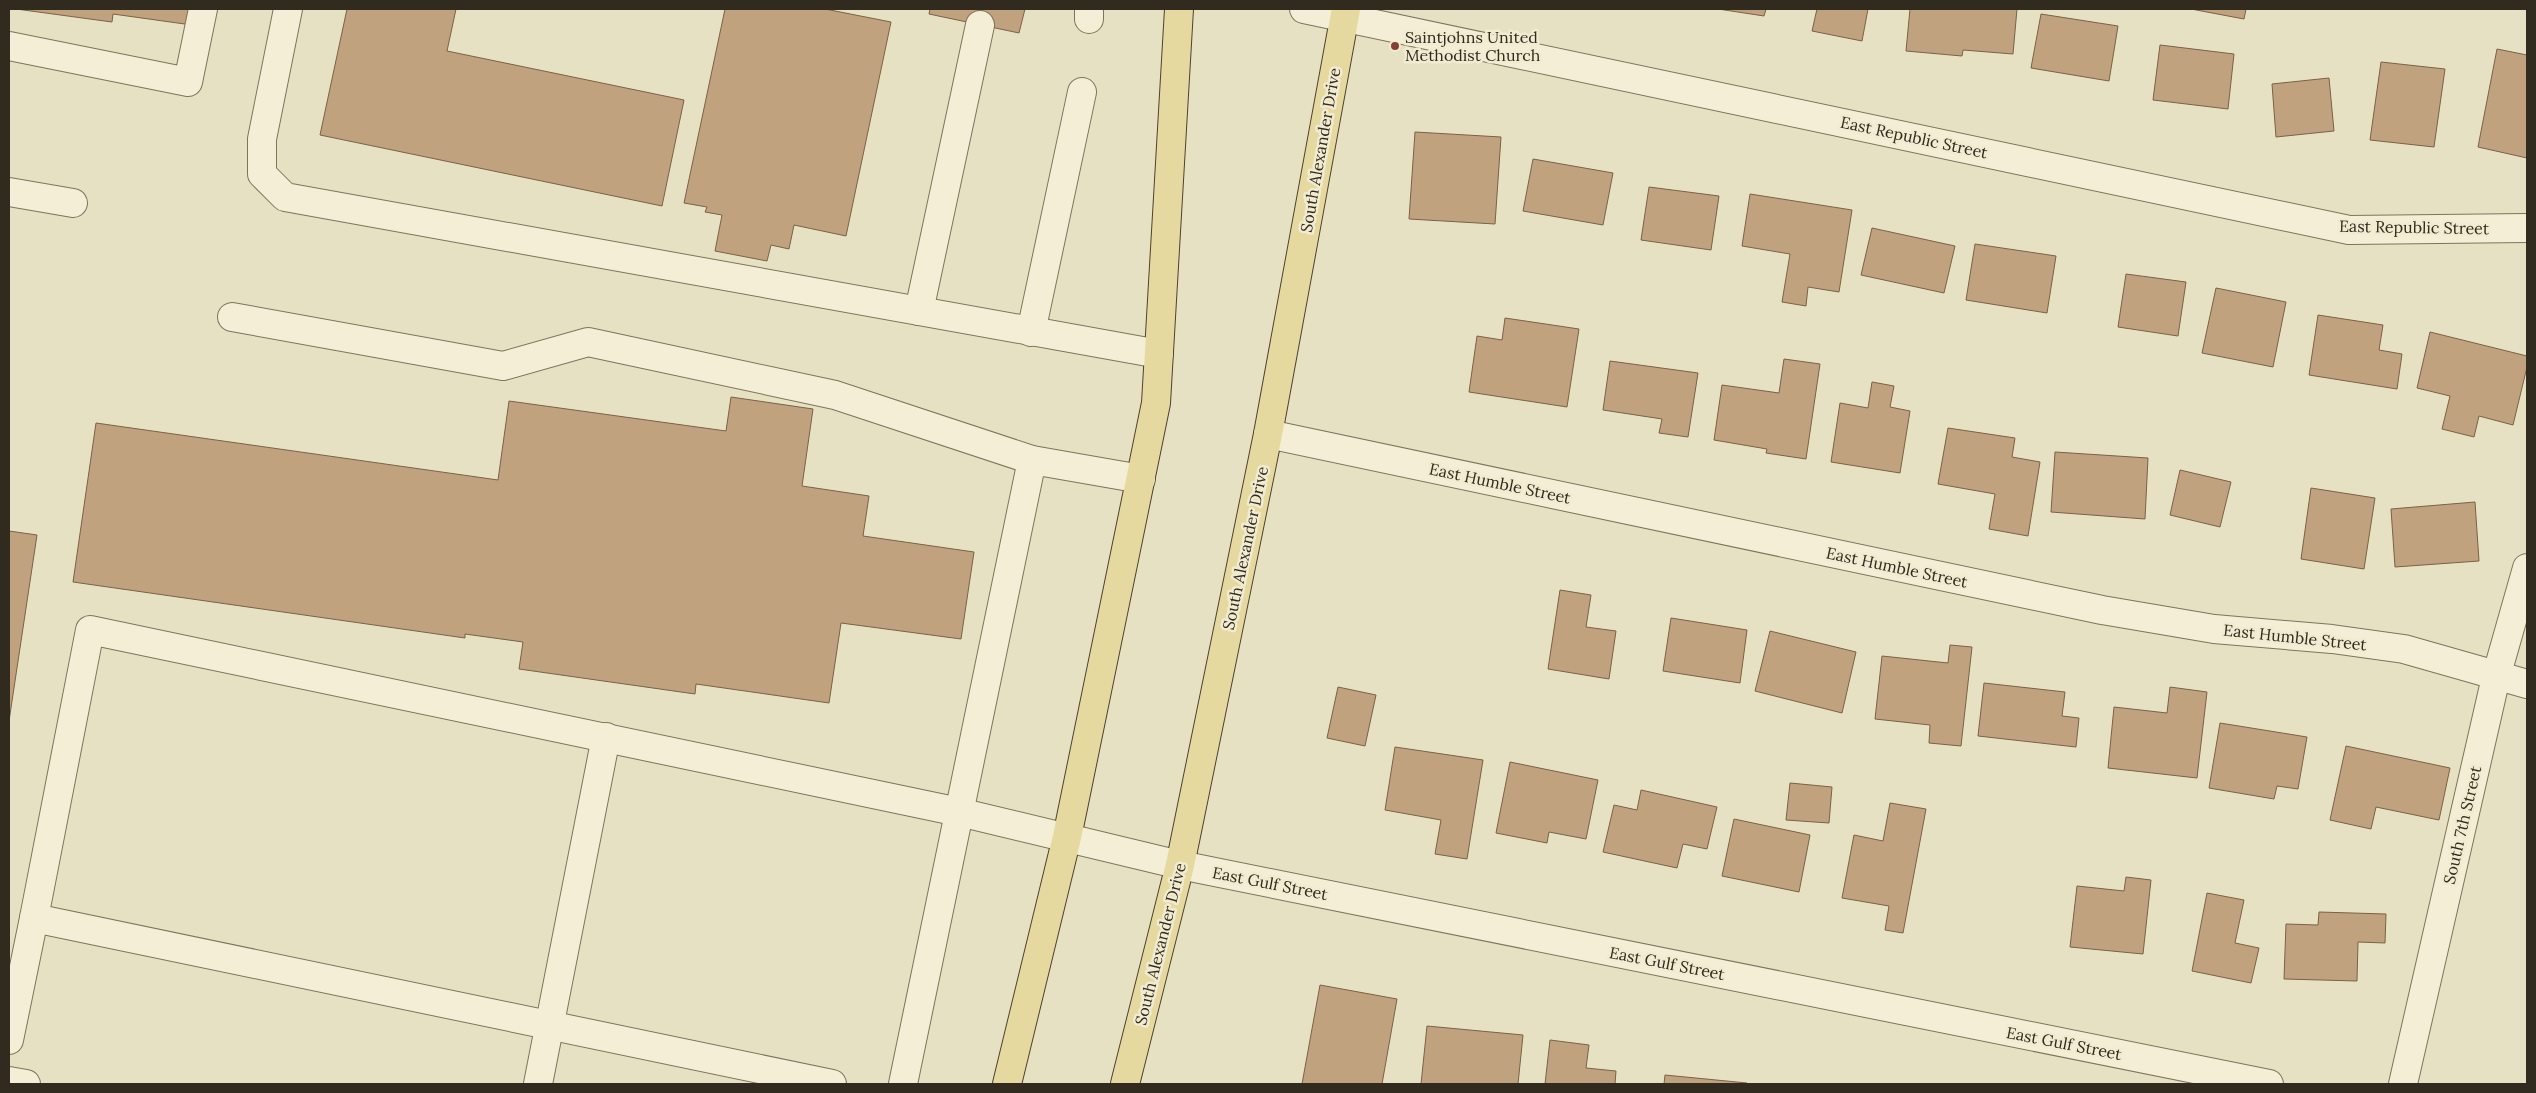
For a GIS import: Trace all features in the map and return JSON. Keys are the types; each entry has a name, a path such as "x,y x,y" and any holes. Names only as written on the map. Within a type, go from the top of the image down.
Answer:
{"main road":[{"path":"1007,1084 1066,837 1156,403 1179,9"},
{"name":"South Alexander Drive","path":"1125,1084 1180,865 1268,434 1345,13"}],"street":[{"path":"9,46 188,82 203,9"},
{"path":"288,9 262,139 262,174 285,198 1159,354"},
{"name":"East Republic Street","path":"1304,9 1345,13 2348,230 2527,228"},
{"path":"919,311 980,25"},
{"path":"1031,332 1082,92"},
{"path":"9,192 73,203"},
{"path":"232,317 504,366 588,342 834,395 1032,460 1141,479"},
{"name":"East Humble Street","path":"1268,434 2102,610 2214,628 2332,639 2404,649 2496,677 2527,684"},
{"path":"903,1084 1032,460"},
{"name":"South 7th Street","path":"2403,1084 2496,677 2527,568"},
{"name":"East Gulf Street","path":"34,918 90,630 959,812 1180,865 2269,1084"},
{"path":"538,1084 606,738"},
{"path":"9,1040 34,918 832,1084"},
{"path":"9,1081 26,1084"}],"building":[{"path":"16,9 201,9 199,26 113,14 112,22"},
{"path":"347,9 456,9 447,51 684,100 662,206 320,135"},
{"path":"725,9 825,9 891,22 846,236 794,225 789,249 771,245 767,261 715,251 722,215 705,212 707,207 684,203"},
{"path":"930,9 1025,9 1019,33 929,14"},
{"path":"1718,9 1766,9 1764,16"},
{"path":"1817,9 1868,9 1862,41 1812,31"},
{"path":"1910,9 2017,9 2013,54 1963,50 1962,56 1906,51"},
{"path":"2191,9 2246,9 2244,19"},
{"path":"2041,14 2118,26 2109,81 2031,68"},
{"path":"2160,45 2234,54 2228,109 2153,100"},
{"path":"2497,49 2527,55 2527,158 2478,147"},
{"path":"2381,62 2445,69 2434,147 2370,140"},
{"path":"2329,78 2334,131 2276,137 2272,84"},
{"path":"1415,132 1501,137 1495,224 1409,219"},
{"path":"1533,159 1613,173 1603,225 1523,211"},
{"path":"1649,187 1719,196 1711,250 1641,240"},
{"path":"1750,194 1852,210 1839,292 1808,287 1806,306 1782,302 1790,254 1742,246"},
{"path":"1872,228 1955,246 1944,293 1861,275"},
{"path":"1975,244 2056,256 2047,313 1966,300"},
{"path":"2126,274 2186,282 2178,336 2118,327"},
{"path":"2216,288 2286,302 2273,367 2202,353"},
{"path":"2318,315 2383,325 2379,350 2402,354 2397,389 2309,375"},
{"path":"1505,318 1579,329 1567,407 1469,392 1477,336 1502,340"},
{"path":"2430,332 2527,356 2527,367 2513,425 2479,416 2474,437 2442,429 2450,396 2417,388"},
{"path":"1784,359 1820,364 1806,459 1766,453 1767,449 1714,440 1722,385 1779,393"},
{"path":"1610,361 1698,373 1688,437 1659,433 1662,419 1603,410"},
{"path":"1872,382 1894,386 1890,407 1910,411 1900,473 1831,462 1840,403 1868,408"},
{"path":"731,397 813,409 802,486 869,496 863,536 974,552 961,639 841,623 829,703 696,684 695,694 519,669 523,642 465,634 465,638 73,582 96,423 498,480 509,401 726,431"},
{"path":"1948,428 2015,438 2012,457 2040,462 2028,536 1989,529 1995,494 1938,484"},
{"path":"2055,452 2148,458 2145,519 2051,512"},
{"path":"2180,470 2231,482 2220,527 2170,515"},
{"path":"2311,488 2375,498 2364,569 2301,559"},
{"path":"2475,502 2479,561 2395,567 2391,509"},
{"path":"9,531 37,535 9,721"},
{"path":"1560,590 1591,595 1586,627 1616,631 1609,679 1548,669"},
{"path":"1671,618 1747,630 1740,683 1663,671"},
{"path":"1770,631 1856,652 1842,713 1755,691"},
{"path":"1950,645 1972,647 1961,746 1929,743 1930,725 1875,719 1882,656 1948,663"},
{"path":"1984,683 2065,692 2062,716 2079,718 2076,747 1978,736"},
{"path":"1338,687 1376,695 1365,746 1327,738"},
{"path":"2170,687 2207,692 2197,778 2108,768 2114,707 2167,713"},
{"path":"2220,723 2307,737 2298,789 2277,786 2274,799 2209,788"},
{"path":"2346,746 2450,768 2439,820 2376,807 2371,829 2330,820"},
{"path":"1395,747 1483,760 1467,859 1435,854 1441,820 1385,810"},
{"path":"1510,762 1598,780 1586,839 1549,832 1547,843 1496,833"},
{"path":"1790,783 1832,787 1829,823 1786,820"},
{"path":"1641,790 1717,807 1707,849 1683,844 1677,868 1603,852 1614,805 1637,810"},
{"path":"1890,803 1926,809 1903,933 1885,930 1889,906 1842,898 1854,835 1883,841"},
{"path":"1734,819 1810,835 1799,892 1722,876"},
{"path":"2126,877 2151,880 2143,954 2070,947 2077,886 2124,891"},
{"path":"2207,893 2244,900 2235,943 2259,948 2251,983 2192,971"},
{"path":"2319,912 2386,914 2385,943 2358,942 2357,981 2284,979 2286,924 2318,925"},
{"path":"1320,985 1397,999 1382,1084 1302,1084"},
{"path":"1427,1026 1523,1035 1518,1084 1421,1084"},
{"path":"1550,1040 1589,1045 1586,1068 1616,1071 1615,1084 1545,1084"},
{"path":"1665,1075 1747,1083 1664,1084"}],"place":[{"name":"Saintjohns United Methodist Church","path":"1395,46"}]}
